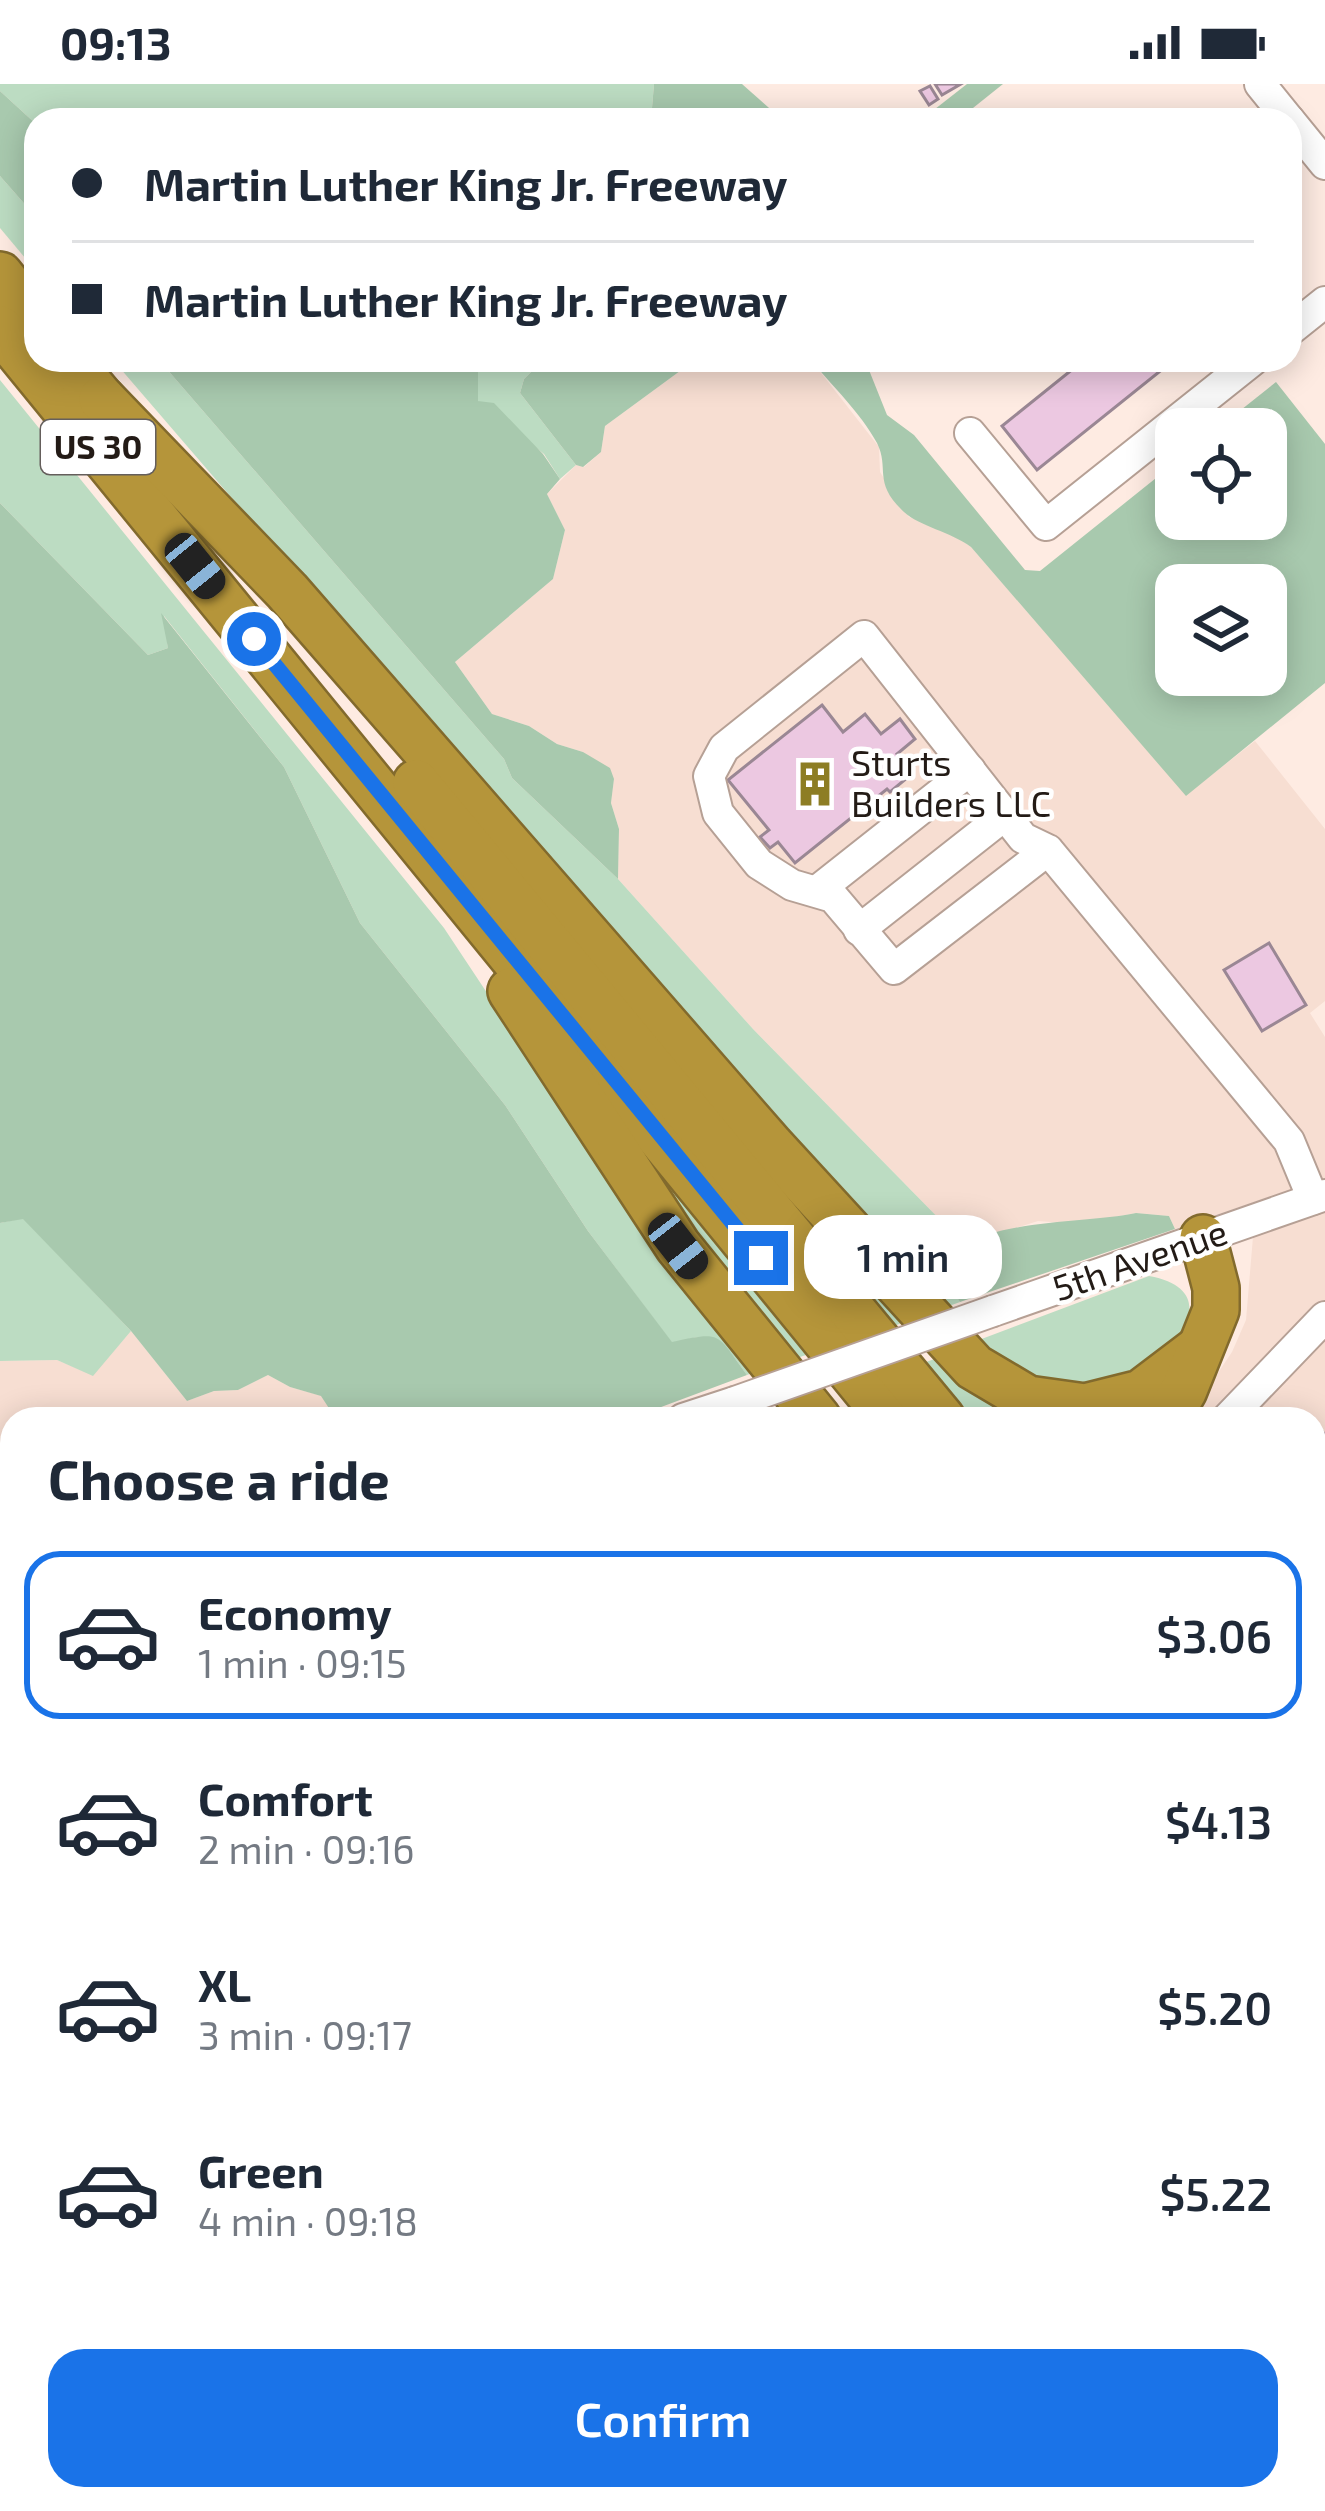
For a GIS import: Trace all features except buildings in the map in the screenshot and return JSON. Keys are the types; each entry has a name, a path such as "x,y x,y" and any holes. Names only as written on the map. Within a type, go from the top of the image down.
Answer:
{"highway":[{"path":"0,275 24,305"},
{"name":"US 30","path":"0,329 24,358"},
{"name":"US 30","path":"35,372 880,1407"},
{"name":"US 30","path":"79,372 932,1407"},
{"path":"102,399 287,591 771,1146 974,1367 1028,1399 1085,1407 1141,1393 1199,1349"},
{"path":"195,566 232,636 456,914 678,1246 808,1407"},
{"path":"1174,1407 1214,1322 1217,1299 1203,1238"}],"street":[{"path":"1260,84 1280,108"},
{"path":"1302,135 1325,164"},
{"path":"970,433 1046,525 1238,372"},
{"path":"1048,850 898,968 888,967 833,897 792,885 759,864 718,813 709,776 724,748 864,636 1023,838 1048,850 1289,1141 1319,1197"},
{"path":"818,891 970,770"},
{"path":"859,930 1005,815"},
{"name":"5th Avenue","path":"720,1407 1319,1197"},
{"path":"1239,1407 1325,1317"}],"shaded area":[{"path":"679,372 820,372 879,447 880,472 909,517 951,533 971,547 1186,795 1255,741 1325,829 1325,1001 1310,1013 1325,1037 1325,1178 1175,1229 1169,1216 1136,1213 1075,1224 1038,1221 973,1242 957,1237 753,1029 618,879 619,829 611,803 614,779 583,752 492,714 455,662 553,579 565,530 547,494 576,465 584,467 601,452 605,426"},
{"path":"1325,1211 1325,1407 1195,1407 1232,1352 1246,1320 1253,1237"},
{"path":"131,1331 187,1401 214,1391 238,1390 268,1375 322,1396 329,1407 0,1407 0,1361 57,1360 93,1375"}],"green space":[{"path":"0,84 654,84 652,108 24,108 24,113 0,91"},
{"path":"654,84 742,84 769,108 652,108"},
{"path":"967,84 1003,84 973,108 936,108"},
{"path":"0,91 24,113 24,203 0,176"},
{"path":"0,176 24,203 24,257 0,228"},
{"path":"123,372 169,372 504,759 512,778 618,879 753,1029 957,1237 973,1242 956,1254 946,1280 960,1302 941,1309 675,1013"},
{"path":"169,372 478,372 478,401 494,403 560,479 547,494 565,530 553,579 455,662 492,714 529,726 610,768 614,779 611,803 619,829 618,879 512,778 504,759"},
{"path":"478,372 531,372 520,393 576,465 560,479 544,454 478,401"},
{"path":"531,372 679,372 605,426 601,452 583,467 576,465 520,393"},
{"path":"822,372 870,372 887,415 914,435 1025,570 1040,571 1155,479 1155,540 1287,540 1287,408 1243,408 1276,382 1325,444 1325,683 1186,796 971,547 910,517 894,501 885,484 877,443"},
{"path":"0,380 444,928 621,1195 757,1371 747,1375 724,1345 709,1337 672,1343 588,1231 505,1105 360,923 284,767 164,616 168,648 148,655 0,503"},
{"path":"0,503 148,655 168,648 161,613 284,767 360,923 505,1105 588,1231 672,1342 717,1339 747,1375 661,1407 328,1407 321,1396 268,1375 238,1390 214,1391 187,1401 131,1331 23,1219 0,1223"},
{"path":"679,1068 912,1319 894,1326"},
{"path":"601,1101 806,1355 788,1361"},
{"path":"1136,1213 1169,1216 1175,1229 960,1302 946,1281 956,1254 989,1234"},
{"path":"23,1218 131,1331 93,1376 57,1360 0,1361 0,1223"},
{"path":"1149,1276 1173,1284 1186,1296 1189,1311 1174,1343 1127,1382 1034,1384 971,1343"},
{"path":"943,1356 1035,1407 964,1407 926,1362"}],"place":[{"name":"Sturts Builders LLC","path":"815,784"}],"route":[{"path":"254,639 761,1258"}]}
